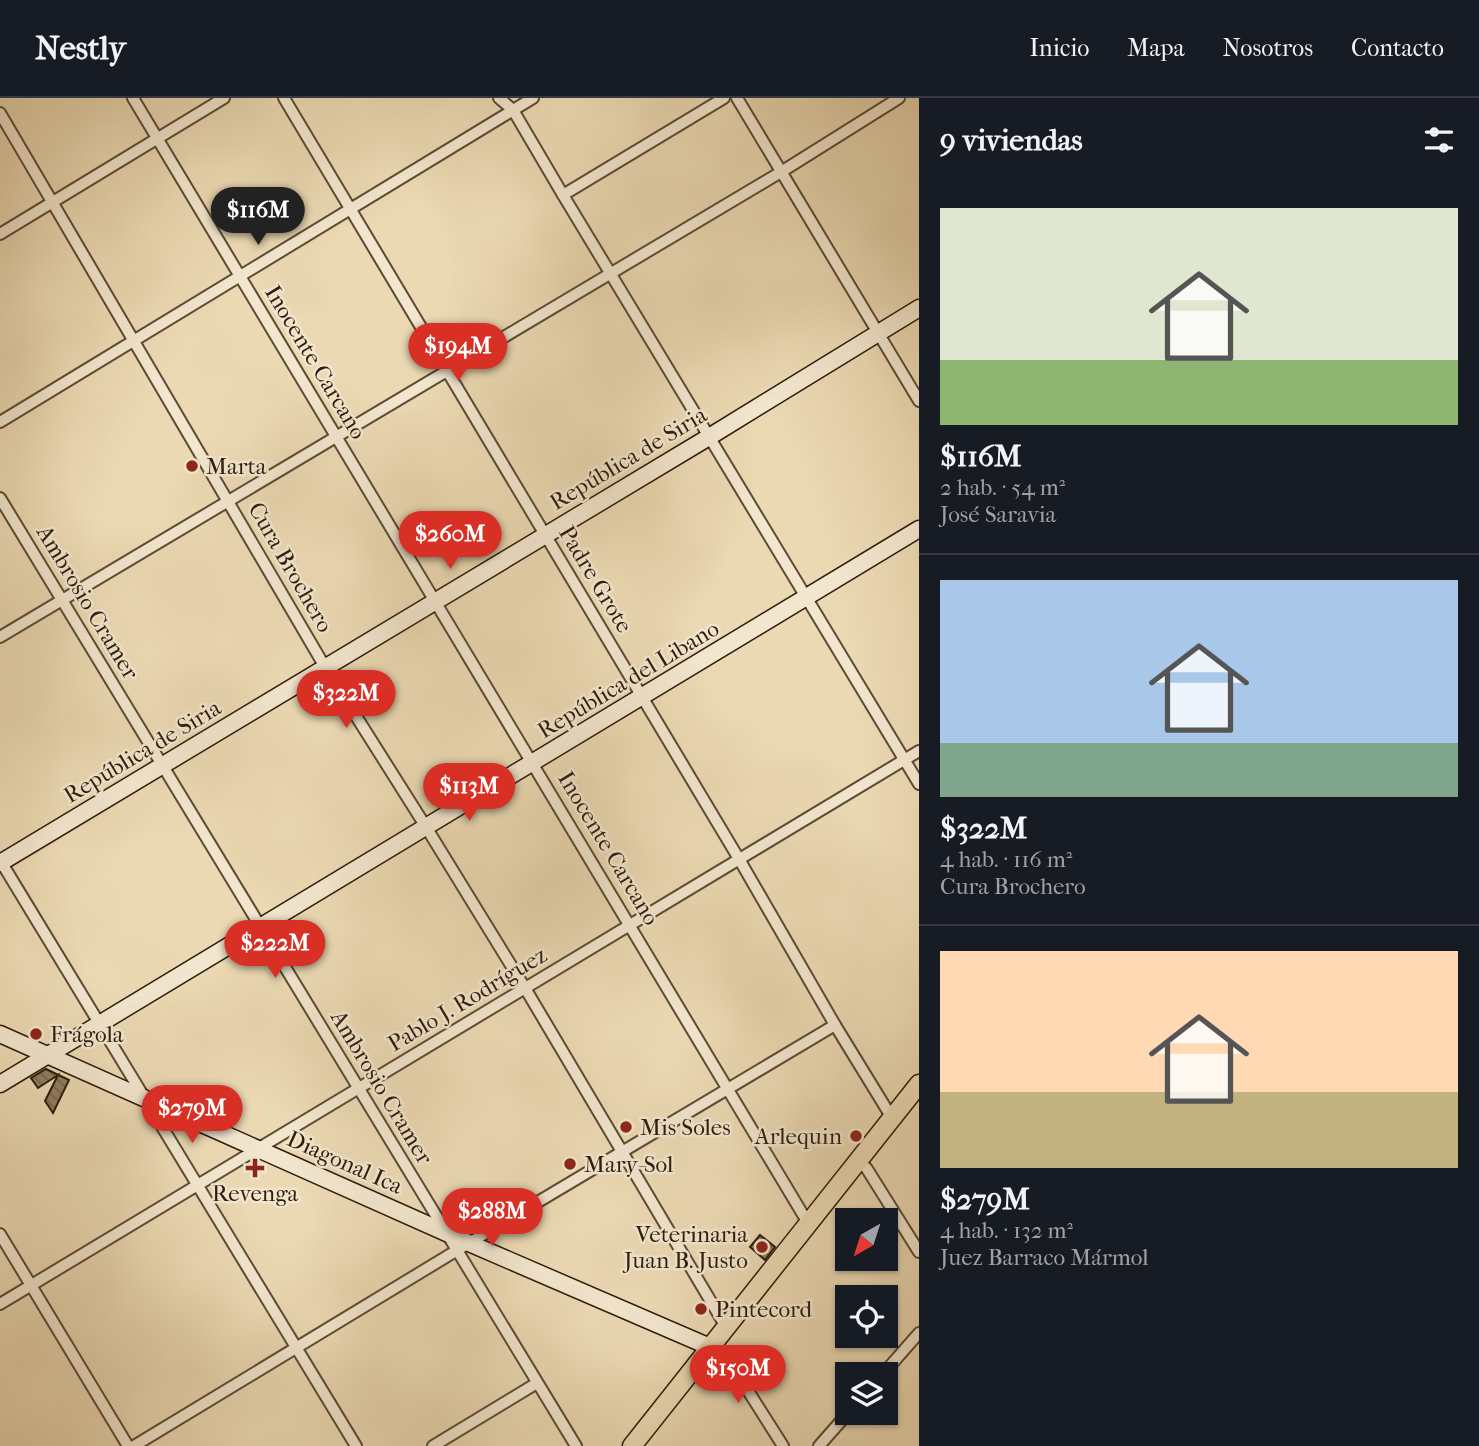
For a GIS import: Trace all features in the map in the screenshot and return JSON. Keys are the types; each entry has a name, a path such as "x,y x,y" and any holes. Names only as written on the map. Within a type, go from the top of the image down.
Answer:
{"main road":[{"name":"República de Siria","path":"0,862 919,308"},
{"name":"República del Libano","path":"0,1084 919,529"},
{"name":"Diagonal Ica","path":"0,1034 447,1233 463,1247 710,1347"},
{"path":"632,1446 919,1084"}],"street":[{"name":"Inocente Carcano","path":"133,98 808,1223"},
{"path":"0,234 224,98"},
{"name":"Padre Grote","path":"284,98 892,1118"},
{"path":"499,98 513,110 919,784"},
{"path":"513,98 513,110"},
{"path":"0,422 533,98"},
{"path":"563,195 724,98"},
{"path":"737,98 919,401"},
{"path":"0,637 781,172 899,98"},
{"name":"Cura Brochero","path":"0,113 325,667 525,988 726,1327"},
{"name":"Ambrosio Cramer","path":"0,498 447,1233"},
{"name":"Pablo J. Rodríguez","path":"0,1304 919,751"},
{"path":"0,862 356,1446"},
{"path":"134,1446 835,1024"},
{"path":"859,1160 919,1252"},
{"path":"0,1234 128,1446"},
{"path":"463,1247 537,1383 576,1446"},
{"path":"894,1362 919,1333"},
{"path":"710,1347 723,1355 733,1367 783,1446"},
{"path":"433,1446 537,1383"},
{"path":"819,1446 838,1425"}],"building":[{"path":"46,1069 69,1080 53,1113 45,1101 58,1075 38,1088 31,1078"},
{"name":"Veterinaria Juan B. Justo","path":"760,1235 775,1247 765,1260 750,1247"}],"place":[{"name":"Marta","path":"192,466"},
{"name":"Frágola","path":"36,1034"},
{"name":"Mis Soles","path":"626,1127"},
{"name":"Arlequin","path":"856,1136"},
{"name":"Mary-Sol","path":"570,1164"},
{"name":"Revenga","path":"255,1168"},
{"name":"Veterinaria Juan B. Justo","path":"762,1247"},
{"name":"Pintecord","path":"701,1309"}]}
